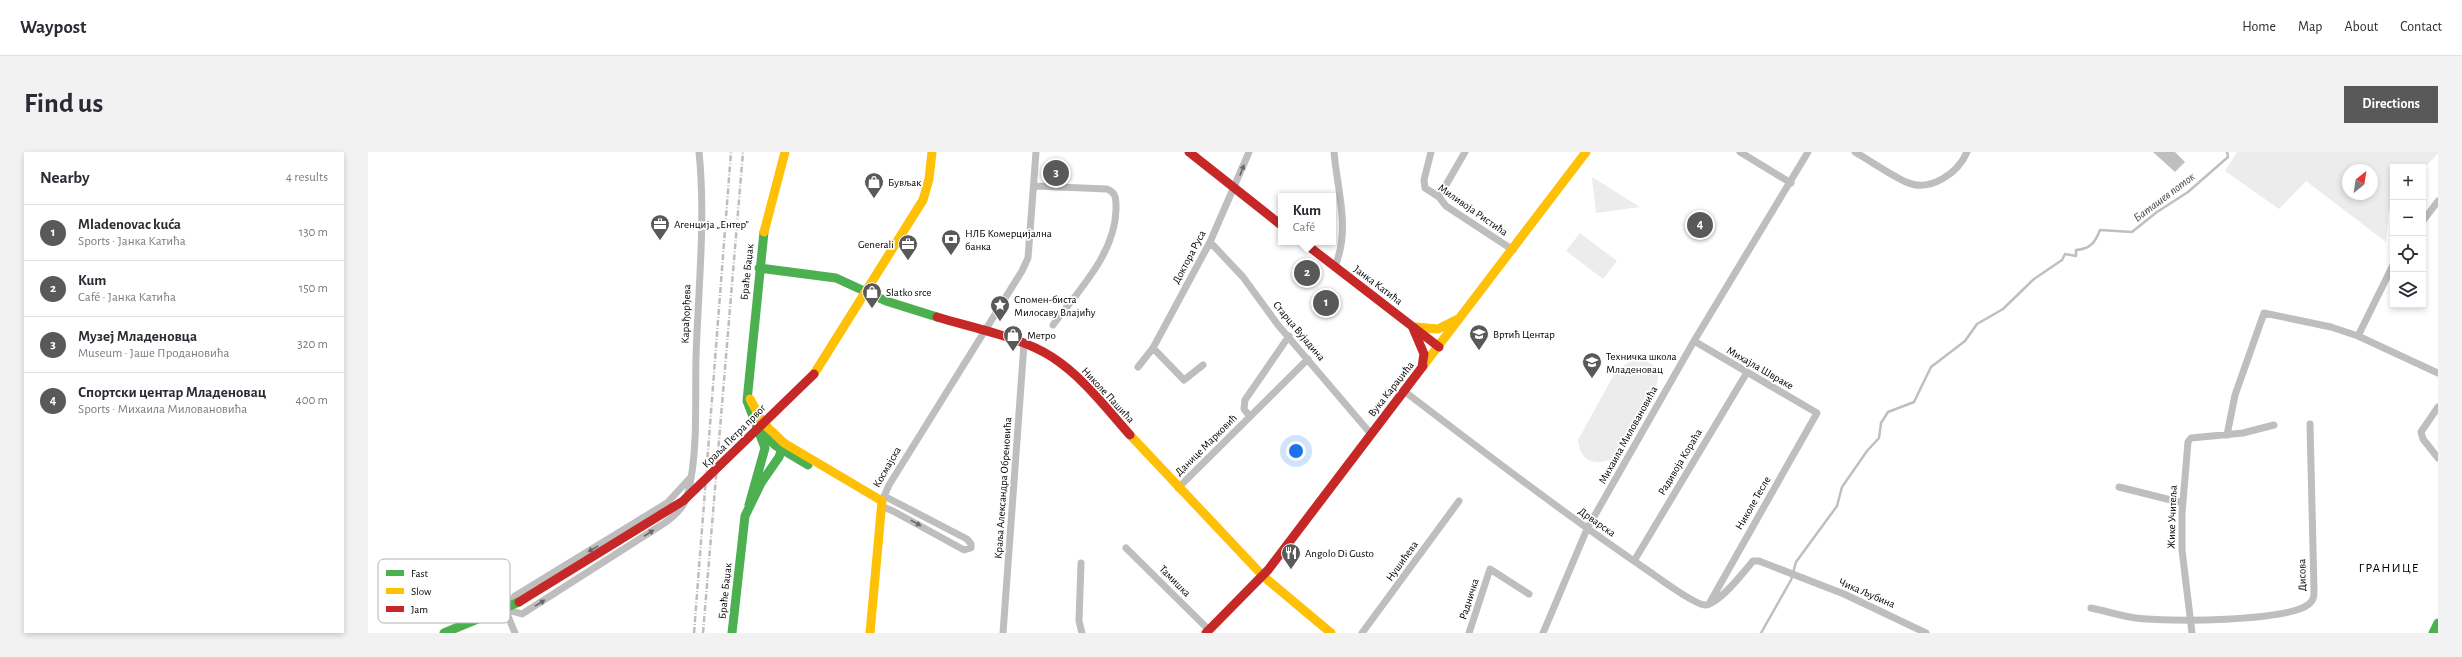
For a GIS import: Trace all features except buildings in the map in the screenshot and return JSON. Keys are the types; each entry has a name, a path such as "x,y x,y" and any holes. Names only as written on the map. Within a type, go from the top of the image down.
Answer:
{"street":[{"name":"Карађорђева","path":"510,610 522,614 666,522 682,509 691,477 702,216 699,152"},
{"name":"Браће Баџак","path":"732,633 743,531 749,505 750,491 762,460 765,447 761,432 748,412 758,268 764,228 785,152"},
{"name":"Краља Петра првог","path":"510,607 520,602 680,503 814,374 924,197 931,173 932,152"},
{"path":"983,331 1022,271 1028,258 1035,186 1036,152"},
{"path":"1189,152 1278,223"},
{"name":"Доктора Руса","path":"1138,368 1153,348 1210,242 1235,189 1249,152"},
{"path":"1334,152 1343,222 1340,248 1335,266"},
{"name":"Миливоја Ристића","path":"1431,152 1423,185 1428,191 1439,197 1446,206 1513,250"},
{"path":"1439,197 1465,152"},
{"name":"Вука Караџића","path":"1208,631 1263,576 1404,391 1465,314 1586,152"},
{"path":"1740,152 1791,183"},
{"name":"Михаила Миловановића","path":"1543,633 1587,529 1694,341 1791,183 1808,152"},
{"path":"1855,152 1907,183 1918,184 1936,182 1946,177 1959,165 1967,152"},
{"path":"1035,186 1107,189 1113,193 1116,198 1116,220 1107,249 1053,325"},
{"path":"2426,217 2438,201"},
{"name":"Старца Вујадина","path":"1210,242 1243,277 1289,336 1371,434"},
{"name":"Јанка Катића","path":"1307,245 1439,347"},
{"name":"Николе Пашића","path":"758,268 831,277 886,301 1024,344 1052,357 1080,380 1178,488 1263,576 1332,633"},
{"path":"2358,336 2390,271"},
{"path":"2227,435 2237,388 2264,313 2331,327 2358,336 2438,373"},
{"path":"1413,326 1433,331 1443,328 1465,314"},
{"path":"1413,326 1424,354 1421,370"},
{"name":"Космајска","path":"870,633 882,501 983,331"},
{"name":"Данице Марковић","path":"1250,417 1244,409 1245,400 1289,336"},
{"name":"Михајла Швраке","path":"1694,341 1746,374 1817,413"},
{"name":"Краља Александра Обреновића","path":"1003,633 1024,344"},
{"path":"1153,348 1184,380 1203,366"},
{"name":"Данице Марковић","path":"1178,488 1308,359"},
{"name":"Радивоја Кораћа","path":"1634,561 1746,374"},
{"name":"Дрварска","path":"1404,391 1587,529 1683,594 1701,604 1709,604"},
{"path":"748,396 763,423 780,446 839,476 882,501 967,540 972,544 971,548 964,550 893,511 882,501"},
{"path":"2438,407 2421,432 2423,439 2438,458"},
{"name":"Николе Тесле","path":"1709,604 1817,413"},
{"name":"Дисова","path":"2190,620 2285,613 2308,604 2314,598 2310,424"},
{"name":"Жике Учитеља","path":"2192,633 2182,550 2183,503 2188,442 2191,438 2227,435 2274,425"},
{"path":"761,432 798,459 827,474 839,476"},
{"path":"762,460 780,446"},
{"name":"Браће Баџак","path":"749,505 773,465 780,446"},
{"path":"773,465 798,459"},
{"path":"510,602 515,596 667,503 691,477"},
{"path":"2119,488 2183,503"},
{"name":"Нушићева","path":"1362,633 1459,501"},
{"name":"Тамишка","path":"1126,548 1208,631"},
{"name":"Чика Љубина","path":"1709,604 1714,602 1738,580 1753,561 1759,561 1844,594 1926,633"},
{"path":"1081,564 1079,621 1082,633"},
{"name":"Радничка","path":"1469,633 1490,569 1529,594"},
{"path":"2091,608 2136,618 2190,620"},
{"path":"510,621 515,633"},
{"name":"Краља Петра првог","path":"444,633 469,623"},
{"path":"2434,633 2438,623"}],"shaded area":[{"path":"2153,152 2175,152 2185,162 2175,172"},
{"path":"2237,152 2438,152 2426,167 2426,164 2390,164 2390,209 2386,242 2306,181 2279,209 2225,171"},
{"path":"1592,177 1640,207 1596,213"},
{"path":"1580,233 1617,261 1603,279 1566,251"},
{"path":"1634,358 1649,362 1657,370 1657,381 1654,391 1642,416 1616,457 1602,462 1591,461 1582,454 1579,448 1578,440 1616,371"}],"waterway":[{"name":"Баташев поток","path":"1761,633 1791,580 1796,562 1837,506 1842,487 1867,451 1879,438 1881,423 1888,412 1914,402 1931,367 1965,341 1977,324 2003,309 2034,279 2062,260 2065,254 2076,256 2076,250 2088,247 2094,242 2100,230 2132,232 2157,212 2188,192 2228,157 2227,152"}],"railway":[{"path":"694,633 731,152"},
{"path":"703,633 743,152"}],"traffic: fast":[{"path":"749,505 765,448 747,401 764,232"},
{"path":"759,268 836,278 886,301 937,317"},
{"path":"762,433 776,446 808,465"},
{"path":"732,633 745,516 761,483 779,457 784,443"},
{"path":"510,606 519,602"},
{"path":"444,633 468,623"},
{"path":"2433,633 2438,623"}],"traffic: slow":[{"path":"764,232 785,152"},
{"path":"814,374 923,200 929,179 932,152"},
{"path":"1423,366 1586,152"},
{"path":"1416,327 1438,329 1458,319"},
{"path":"750,399 763,423 784,443 882,501 870,633"},
{"path":"1130,435 1263,576 1331,633"}],"traffic: jam":[{"path":"1189,152 1278,223"},
{"path":"1307,245 1439,347"},
{"path":"937,317 1011,338 1040,350 1052,357 1084,383 1130,435"},
{"path":"1413,328 1424,354 1422,367"},
{"path":"1206,633 1268,570 1423,366"},
{"path":"519,602 683,501 814,374"}],"place":[{"name":"Музеј Младеновца","path":"1056,173"},
{"name":"Бувљак","path":"874,199"},
{"name":"Спортски центар Младеновац","path":"1700,225"},
{"name":"Агенција „Ентер”","path":"660,241"},
{"name":"НЛБ Комерцијална банка","path":"951,256"},
{"name":"Generali","path":"908,261"},
{"name":"Kum","path":"1307,273"},
{"name":"Mladenovac kuća","path":"1326,303"},
{"name":"Slatko srce","path":"872,309"},
{"name":"Спомен-биста Милосаву Влајићу","path":"1000,322"},
{"name":"Вртић Центар","path":"1479,351"},
{"name":"Метро","path":"1013,352"},
{"name":"Техничка школа Младеновац","path":"1592,379"},
{"name":"Angolo Di Gusto","path":"1291,570"}],"district":[{"name":"ГРАНИЦЕ","path":"2389,568"}]}
